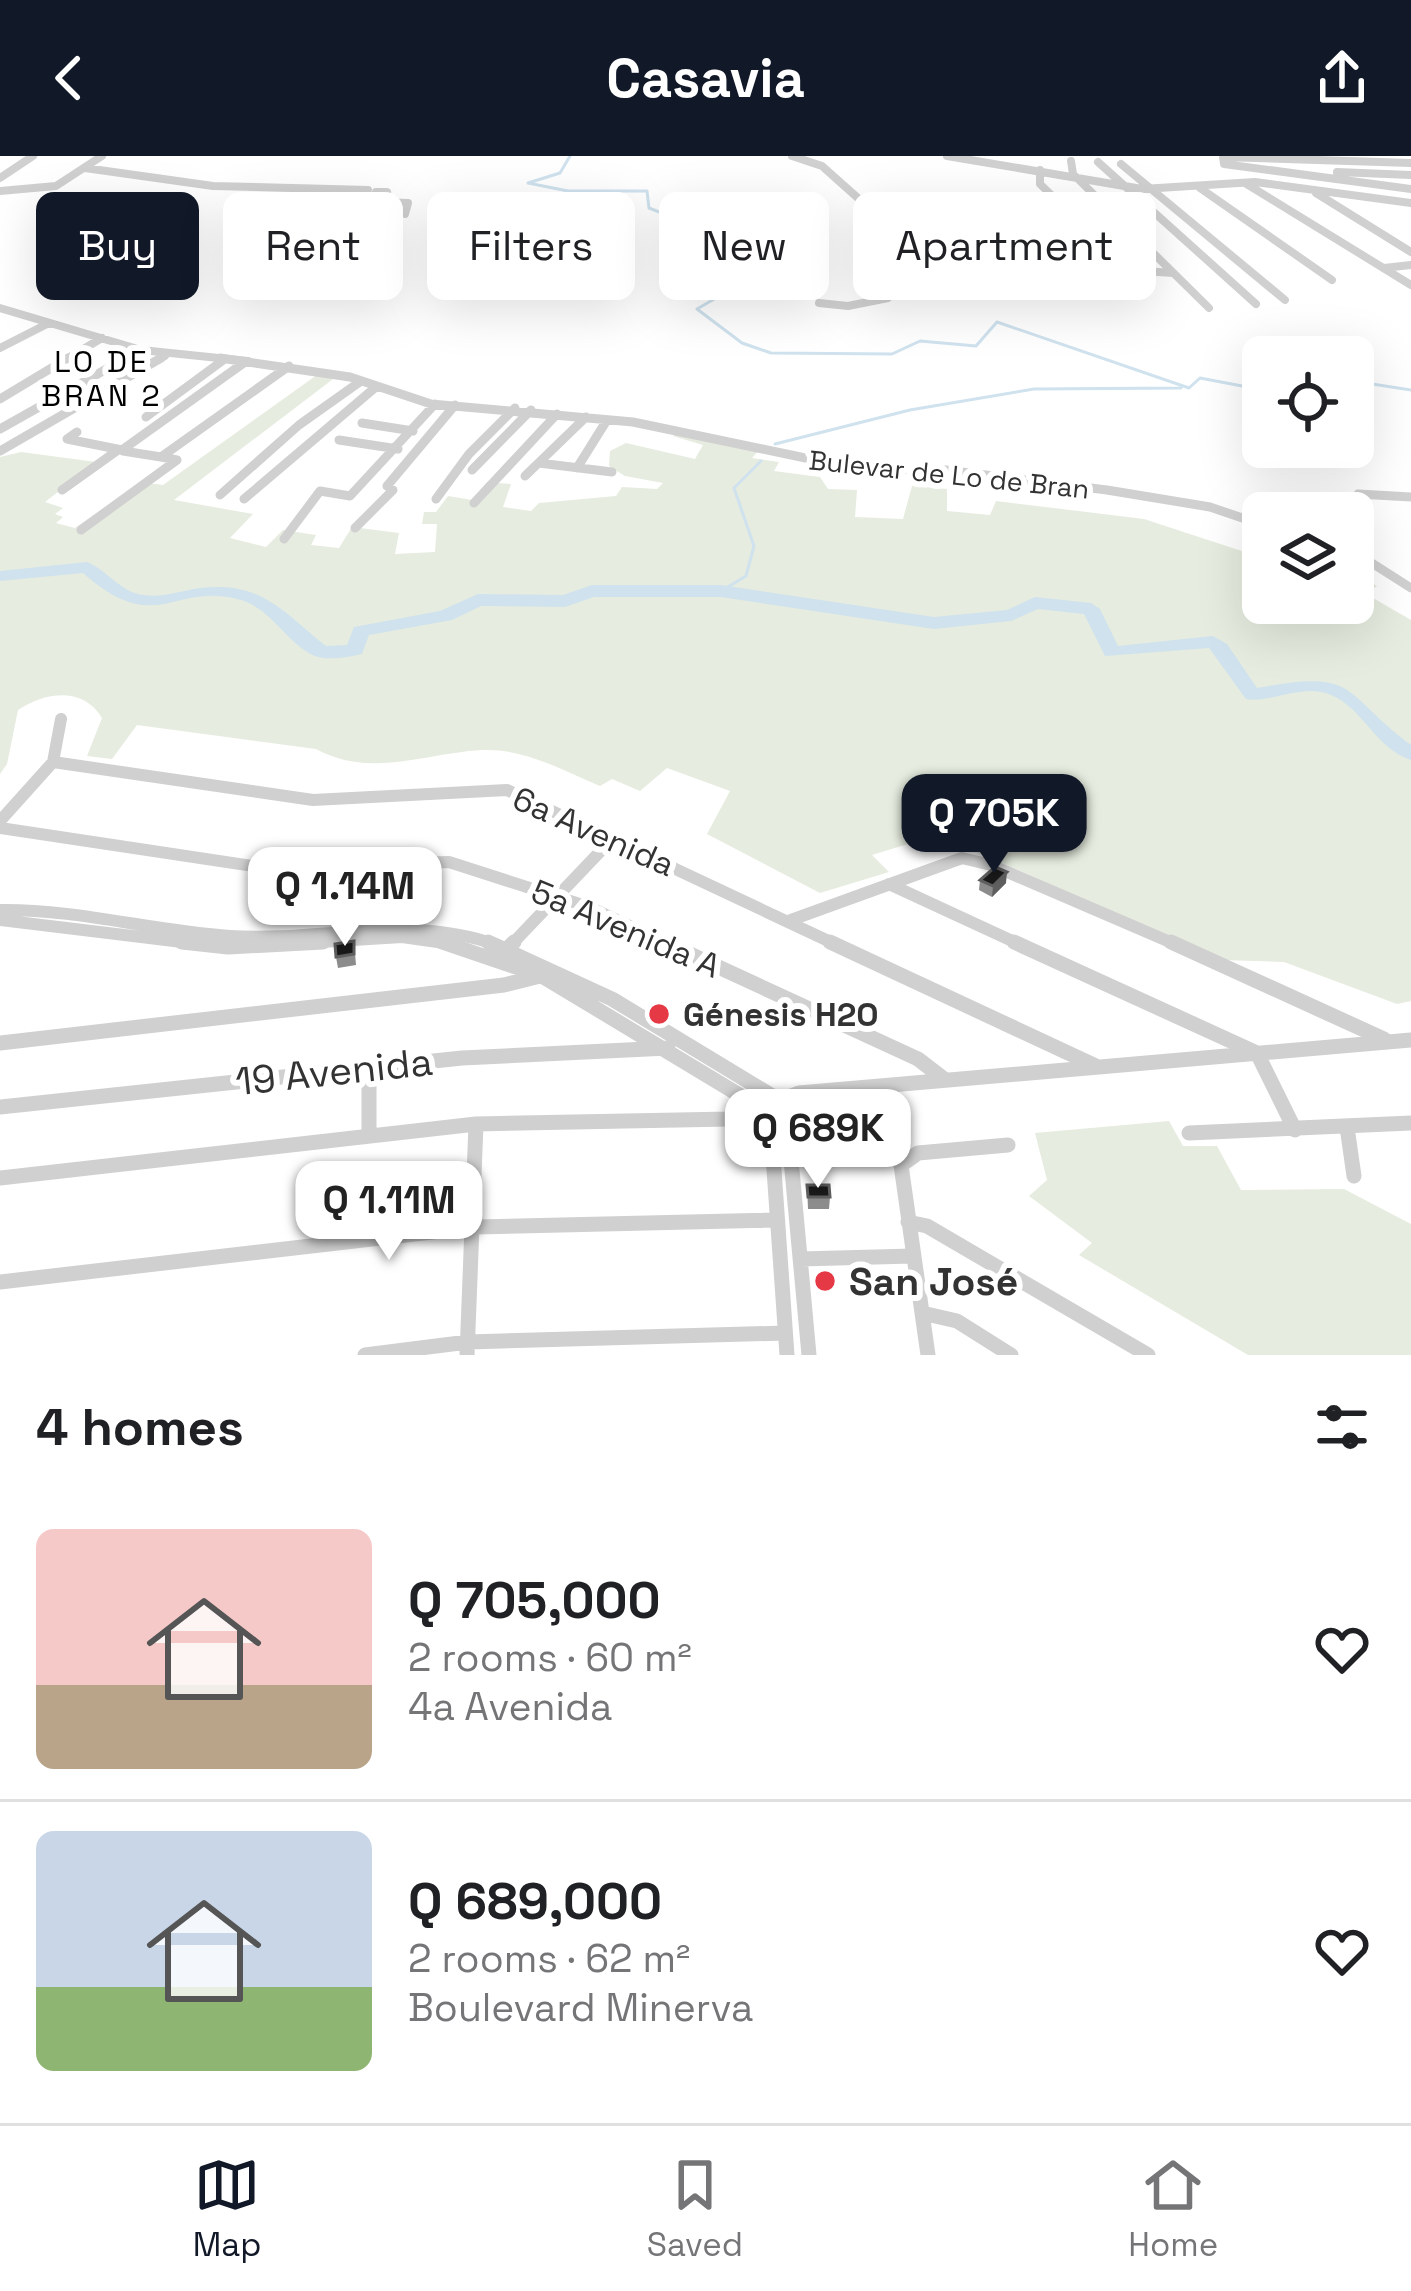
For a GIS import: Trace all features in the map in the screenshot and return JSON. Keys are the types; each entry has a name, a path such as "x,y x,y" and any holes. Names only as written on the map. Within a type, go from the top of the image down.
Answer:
{"street":[{"path":"0,178 33,156"},
{"path":"0,191 56,186 102,156"},
{"path":"792,156 822,166 859,199 860,221 891,253 900,276 868,279 868,287 888,298 848,306 819,303"},
{"path":"947,156 987,159 1150,190 1245,182 1411,203"},
{"path":"1408,181 1372,184 1252,169 1224,164 1223,156 1411,163"},
{"path":"1310,158 1318,172"},
{"path":"1391,159 1408,181"},
{"path":"1071,161 1073,174 1210,308"},
{"path":"1098,162 1256,304"},
{"path":"1120,164 1285,300"},
{"path":"85,168 204,185 387,192"},
{"path":"1252,169 1408,181"},
{"path":"1040,170 1040,184 1127,270 1173,273"},
{"path":"1245,182 1411,285"},
{"path":"1199,187 1332,280"},
{"path":"1310,189 1411,252"},
{"path":"1382,215 1387,200"},
{"path":"403,203 408,203 405,214"},
{"path":"1383,268 1411,265"},
{"name":"Bulevar de Lo de Bran","path":"0,308 141,350 289,366 361,381 435,404 586,417 858,470 946,470 1210,507 1242,518"},
{"path":"0,348 49,322"},
{"path":"0,399 102,338"},
{"path":"0,429 141,350"},
{"path":"0,451 166,355"},
{"path":"146,417 223,359"},
{"path":"62,490 247,362"},
{"path":"161,457 289,366"},
{"path":"220,494 299,425 361,381"},
{"path":"244,499 377,386"},
{"path":"284,539 320,491 350,496 435,404"},
{"path":"355,528 393,490 387,486 455,405"},
{"path":"436,499 469,454 515,408"},
{"path":"472,470 531,410"},
{"path":"475,502 557,414"},
{"path":"525,476 586,417"},
{"path":"577,468 607,420"},
{"path":"362,423 413,431"},
{"path":"77,432 67,439 177,460 81,530"},
{"path":"339,440 398,449"},
{"path":"539,464 612,472"},
{"path":"1374,495 1411,497"},
{"path":"1374,563 1411,588"},
{"path":"0,824 52,762 61,719"},
{"name":"6a Avenida","path":"52,762 313,800 507,790 1096,1066"},
{"name":"5a Avenida A","path":"0,824 259,867 449,862 558,895 918,1059 944,1080"},
{"path":"504,952 613,838"},
{"path":"791,920 962,858 991,865 1126,921 1388,1041"},
{"path":"890,884 1257,1053 1295,1130"},
{"path":"0,910 58,912 230,937 424,928 504,952 779,1100 787,1117 809,1355"},
{"path":"0,920 228,947 431,939 504,952 761,1108 771,1127 787,1355"},
{"path":"0,1043 504,985 542,976"},
{"path":"0,1178 476,1124 730,1119 799,1094 1411,1040"},
{"name":"19 Avenida","path":"0,1107 369,1066 668,1048"},
{"path":"369,1066 369,1133"},
{"path":"468,1348 476,1124"},
{"path":"1189,1133 1411,1124"},
{"path":"1347,1127 1354,1176"},
{"path":"928,1355 900,1169 905,1158 1008,1145"},
{"path":"0,1282 475,1226 777,1220"},
{"path":"908,1222 927,1226 1148,1355"},
{"path":"800,1259 913,1256"},
{"path":"922,1313 957,1321 1011,1355"},
{"path":"365,1355 785,1333"}],"shaded area":[{"path":"321,372 337,376 174,500 253,514 230,538 266,547 283,530 316,535 311,545 339,548 352,527 399,533 395,554 435,552 437,524 422,524 424,512 436,512 448,496 472,500 487,482 511,484 503,507 531,511 539,503 616,496 622,487 657,489 663,483 625,476 609,466 610,451 626,443 695,459 703,445 673,436 681,431 759,450 752,458 779,462 774,471 820,477 828,489 857,490 855,517 903,519 912,486 947,489 947,511 990,515 996,501 1144,519 1242,551 1242,624 1374,624 1374,599 1411,620 1411,1001 1397,1004 1284,962 1221,960 964,846 947,832 872,855 889,872 820,893 707,834 730,791 667,768 640,791 612,779 600,786 543,762 498,750 357,762 316,749 137,725 112,759 87,756 102,718 85,701 63,695 18,710 7,764 0,774 0,457 21,452 96,462 45,502 63,508 55,514 63,517 56,523 75,528 140,482 163,485"},
{"path":"1169,1121 1183,1146 1217,1146 1241,1190 1344,1189 1411,1224 1411,1355 1248,1355 1079,1255 1092,1243 1029,1196 1047,1180 1035,1133"}],"building":[{"path":"350,864 350,870 329,872 329,865"},
{"path":"995,867 1007,872 993,886 980,880"},
{"path":"354,941 354,954 336,957 335,944"},
{"path":"800,1116 817,1116 817,1128 801,1127"},
{"path":"807,1185 829,1185 830,1197 808,1197"}],"waterway":[{"path":"570,156 560,173 528,183 568,191 647,191 649,208 693,225 697,244 735,287 697,309 742,343 771,353 892,354 920,341 976,346 997,322 1189,388 1200,378 1242,386"},
{"path":"1374,384 1411,390"},
{"path":"775,444 910,410 1034,389 1181,388"},
{"path":"721,591 746,576 754,546 734,488 761,461"},
{"path":"0,576 87,567 109,586 144,601 237,593 260,601 322,652 355,650 361,631 445,616 478,600 565,601 592,591 721,591 934,623 1011,615 1035,603 1091,609 1112,652 1213,642 1253,695 1301,686 1337,690 1411,754"}],"place":[{"name":"Génesis H2O","path":"659,1014"},
{"name":"San José","path":"825,1281"}],"district":[{"name":"LO DE BRAN 2","path":"102,379"}]}
